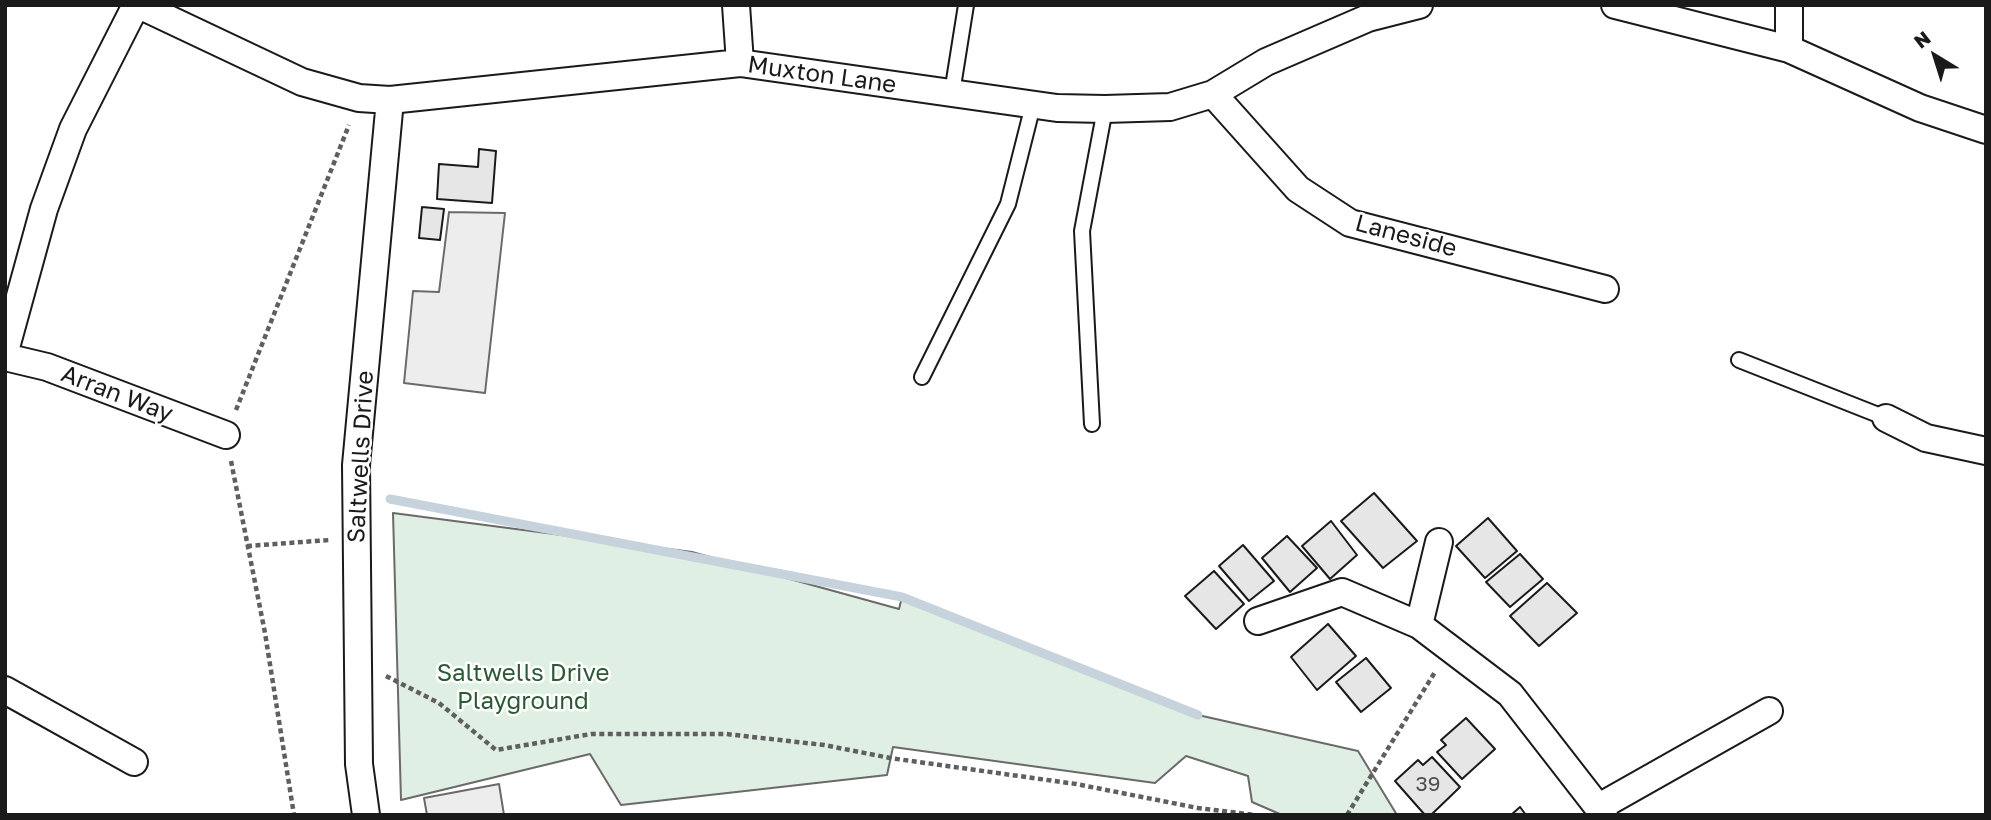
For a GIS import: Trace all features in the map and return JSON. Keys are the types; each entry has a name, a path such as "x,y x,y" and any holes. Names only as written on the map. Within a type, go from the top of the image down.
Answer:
{"street":[{"name":"Muxton Lane","path":"138,5 302,82 359,98 390,100 740,63 1033,105 1105,109 1170,107 1213,94 1266,62 1368,18 1419,5"},
{"path":"5,351 44,209 73,129 138,5"},
{"path":"736,5 740,63"},
{"path":"1615,5 1789,49 1920,108 1986,130"},
{"path":"1789,5 1789,49"},
{"name":"Laneside","path":"1213,94 1298,189 1350,223 1605,289"},
{"name":"Saltwells Drive","path":"366,815 359,764 356,466 390,100"},
{"name":"Arran Way","path":"5,357 47,367 226,435"},
{"path":"1886,418 1926,438 1986,451"},
{"path":"1419,625 1439,542"},
{"path":"1258,621 1342,592 1419,625 1510,694 1602,811 1769,711"},
{"path":"5,690 134,762"}],"lane":[{"path":"952,93 966,5"},
{"path":"922,377 1008,204 1033,105"},
{"path":"1092,424 1082,231 1105,109"},
{"path":"1739,360 1886,418"}],"path":[{"path":"294,815 265,633 226,435 359,98"},
{"path":"247,547 356,539"},
{"path":"1348,815 1450,648"},
{"path":"357,661 439,703 495,750 591,734 726,734 824,745 890,758 1076,784 1198,808 1255,815"}],"green space":[{"name":"Saltwells Drive Playground","path":"393,513 692,552 899,609 902,597 1198,715 1358,751 1397,815 1282,815 1252,802 1248,776 1186,756 1155,783 893,747 887,775 621,805 590,754 401,800"}],"shaded area":[{"path":"449,212 505,213 485,393 404,383 413,291 439,292"},
{"path":"499,784 504,815 427,815 424,798"}],"building":[{"path":"479,149 496,151 492,203 437,199 439,164 478,167"},
{"path":"422,207 444,209 440,240 419,238"},
{"path":"1374,493 1417,541 1383,568 1341,521"},
{"path":"1488,518 1517,551 1485,578 1456,546"},
{"path":"1331,521 1357,555 1330,579 1302,546"},
{"path":"1287,536 1317,568 1290,592 1262,558"},
{"path":"1243,545 1274,581 1249,601 1219,566"},
{"path":"1520,554 1543,579 1510,607 1486,582"},
{"path":"1214,571 1244,604 1216,629 1185,596"},
{"path":"1547,583 1577,613 1539,646 1510,616"},
{"path":"1328,624 1356,656 1317,690 1291,657"},
{"path":"1366,658 1391,688 1361,712 1336,682"},
{"path":"1466,718 1495,749 1462,779 1437,752 1446,745 1441,740"},
{"path":"1432,757 1460,787 1431,815 1425,815 1395,781 1418,760 1423,765"},
{"path":"1520,807 1526,815 1511,815"}],"waterway":[{"path":"390,499 902,597 1198,715"}]}
